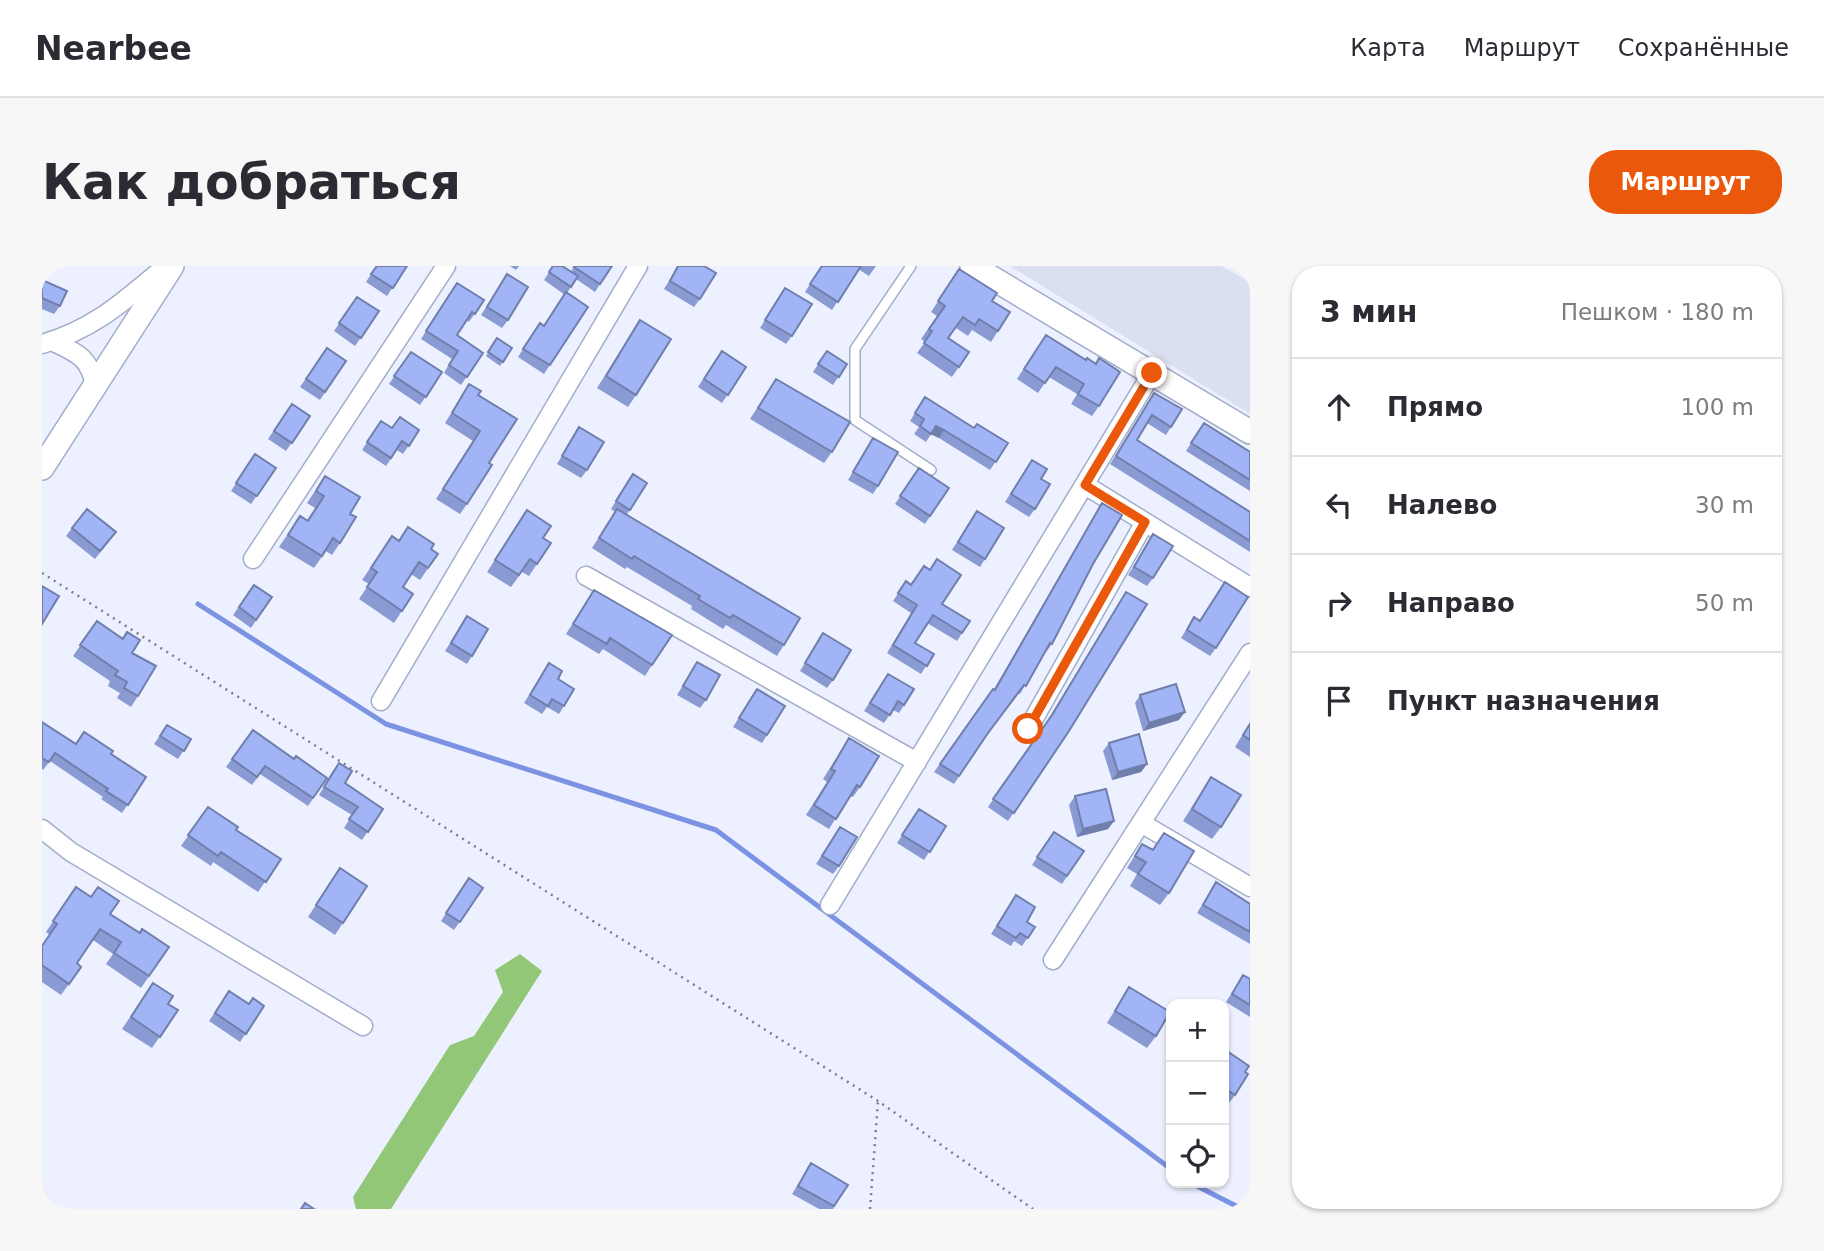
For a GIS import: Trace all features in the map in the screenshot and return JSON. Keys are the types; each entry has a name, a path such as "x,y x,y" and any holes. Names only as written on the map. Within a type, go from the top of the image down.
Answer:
{"street":[{"path":"47,342 75,332 109,314 166,266"},
{"path":"45,459 172,266"},
{"path":"253,559 446,266"},
{"path":"381,701 638,266"},
{"path":"972,266 1250,432"},
{"path":"47,342 86,360 92,369 95,385"},
{"path":"831,905 1152,373"},
{"path":"1085,485 1250,587"},
{"path":"1028,729 1145,522"},
{"path":"586,576 917,762"},
{"path":"1053,960 1250,653"},
{"path":"1141,823 1250,887"},
{"path":"42,830 71,852 363,1026"}],"lane":[{"path":"911,266 855,349 855,420 932,470"}],"path":[{"path":"42,573 878,1101 1033,1209"},
{"path":"870,1209 878,1101"}],"shaded area":[{"path":"1010,266 1221,266 1250,282 1250,414"}],"green space":[{"path":"520,954 542,971 391,1209 356,1209 353,1197 450,1045 474,1036 503,992 495,970"}],"building":[{"path":"377,266 407,266 393,288 371,274"},
{"path":"553,266 562,266 578,276 571,287 549,272"},
{"path":"575,266 612,266 600,284"},
{"path":"678,266 704,266 716,273 700,299 670,281"},
{"path":"822,266 861,266 838,302 810,284"},
{"path":"959,269 997,293 992,301 1010,312 998,331 979,319 975,325 963,317 948,338 969,352 959,367 924,343 932,331 929,329 945,306 938,301"},
{"path":"507,274 528,287 508,320 487,307"},
{"path":"42,280 67,291 60,306 42,298"},
{"path":"457,283 484,300 475,314 472,312 457,335 483,353 467,377 449,365 458,351 426,331"},
{"path":"785,288 812,304 792,336 765,320"},
{"path":"566,292 588,307 550,365 523,349 540,323 544,326"},
{"path":"357,297 379,311 361,338 339,323"},
{"path":"640,320 671,339 636,395 606,376"},
{"path":"1046,335 1086,360 1087,358 1096,364 1099,358 1120,372 1099,406 1078,394 1084,384 1056,367 1045,383 1024,369"},
{"path":"497,338 512,348 503,362 488,352"},
{"path":"327,348 346,361 325,392 306,379"},
{"path":"722,351 746,367 728,395 704,379"},
{"path":"827,351 847,364 839,377 818,364"},
{"path":"411,352 442,372 426,397 394,376"},
{"path":"776,379 850,422 832,452 758,408"},
{"path":"469,384 481,391 478,395 517,419 467,504 443,489 480,431 452,413"},
{"path":"1154,393 1182,409 1171,427 1152,415 1137,440 1250,512 1250,541 1116,456"},
{"path":"925,397 974,428 977,424 1008,443 996,462 936,426 931,434 920,426 924,419 915,413"},
{"path":"292,404 310,416 292,443 274,431"},
{"path":"400,417 419,430 409,446 402,441 391,458 367,442 381,421 392,428"},
{"path":"1204,423 1250,452 1250,480 1191,443"},
{"path":"579,427 604,442 587,470 562,456"},
{"path":"873,438 898,452 878,486 853,472"},
{"path":"255,454 276,468 257,496 236,483"},
{"path":"1032,460 1047,469 1041,479 1050,484 1035,509 1011,494"},
{"path":"919,468 949,488 930,516 900,496"},
{"path":"633,474 647,483 630,510 616,501"},
{"path":"325,476 360,497 350,514 356,517 340,543 333,538 322,556 288,535 300,516 308,521 324,496 316,491"},
{"path":"1102,503 1122,515 1093,564 1052,644 1050,643 1026,686 1024,685 988,733 959,776 940,764 993,689 995,690"},
{"path":"87,509 116,532 100,551 72,528"},
{"path":"617,509 800,618 784,645 733,615 730,618 698,599 700,596 599,538"},
{"path":"527,510 551,526 543,538 551,543 537,564 530,559 519,575 495,560"},
{"path":"977,511 1004,528 985,559 958,542"},
{"path":"408,527 434,544 431,549 438,554 428,568 419,562 403,587 413,594 402,611 367,587 377,572 371,568 392,536 399,541"},
{"path":"1153,534 1173,546 1153,578 1134,567"},
{"path":"937,559 961,575 942,604 970,621 962,633 933,615 915,643 934,654 927,666 893,645 917,605 898,593 906,581 911,585 924,566 930,570"},
{"path":"1225,582 1248,597 1216,648 1187,630 1194,617 1200,621"},
{"path":"254,585 272,597 256,620 239,607"},
{"path":"42,586 59,596 42,624"},
{"path":"594,590 672,635 652,665 610,638 607,644 573,624"},
{"path":"1126,592 1147,604 1069,731 1014,813 993,799 1052,715"},
{"path":"467,616 488,629 472,656 451,643"},
{"path":"97,621 123,639 127,632 140,640 132,653 156,666 138,696 124,688 127,682 115,675 118,671 80,645"},
{"path":"823,633 851,650 833,680 805,663"},
{"path":"697,662 720,675 706,700 683,686"},
{"path":"549,663 562,671 558,679 574,689 564,706 552,699 548,706 530,695"},
{"path":"888,674 914,689 904,705 898,701 890,715 870,703"},
{"path":"1176,684 1185,712 1149,723 1140,695"},
{"path":"757,689 785,706 767,735 739,718"},
{"path":"42,722 76,744 84,732 146,777 128,805 55,753 49,762 42,758"},
{"path":"1250,724 1250,740 1243,735"},
{"path":"167,725 191,739 184,751 160,736"},
{"path":"253,730 327,778 313,798 265,766 257,777 232,759"},
{"path":"1139,734 1147,764 1118,772 1109,743"},
{"path":"849,738 879,756 836,819 814,805 835,771 831,769"},
{"path":"339,763 352,771 345,783 383,809 368,832 349,819 358,807 324,787"},
{"path":"1211,777 1241,795 1221,827 1192,809"},
{"path":"1106,789 1114,821 1083,829 1075,796"},
{"path":"208,807 238,827 236,830 281,859 266,882 221,852 218,856 188,835"},
{"path":"919,809 946,826 930,852 902,835"},
{"path":"840,827 857,837 839,866 822,856"},
{"path":"1054,832 1084,851 1067,876 1037,857"},
{"path":"1164,833 1194,851 1169,893 1138,874 1146,862 1135,856 1142,844 1153,850"},
{"path":"340,868 367,886 343,923 316,905"},
{"path":"469,878 483,888 460,922 446,913"},
{"path":"1216,882 1250,904 1250,932 1203,905"},
{"path":"76,887 91,897 98,887 119,901 110,914 140,933 142,929 169,947 149,976 114,953 121,942 100,929 77,963 81,967 69,984 42,965 42,946 57,924 53,921"},
{"path":"1016,895 1035,907 1027,922 1035,927 1028,938 1020,933 1016,938 997,926"},
{"path":"1243,975 1250,979 1250,1005 1232,994"},
{"path":"153,983 173,996 168,1004 178,1010 160,1037 131,1017"},
{"path":"1129,987 1166,1010 1166,1019 1156,1036 1115,1011"},
{"path":"229,991 249,1004 253,998 264,1006 246,1034 215,1013"},
{"path":"1229,1052 1249,1066 1245,1072 1248,1074 1235,1095 1229,1091"},
{"path":"811,1163 848,1185 834,1206 798,1186"},
{"path":"305,1203 314,1209 301,1209"}],"waterway":[{"path":"198,604 386,724 716,830 1166,1165"},
{"path":"1201,1188 1242,1209"}],"route":[{"path":"1028,729 1145,522 1085,485 1152,373"}]}
